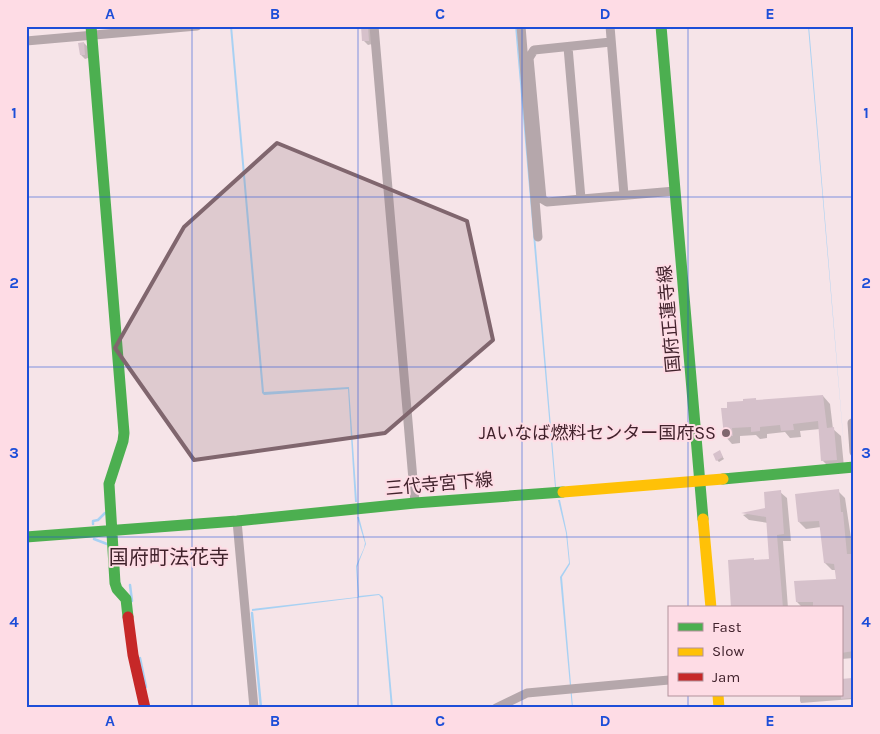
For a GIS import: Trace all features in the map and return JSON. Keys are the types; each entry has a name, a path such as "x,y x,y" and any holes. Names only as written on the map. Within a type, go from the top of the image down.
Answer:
{"main road":[{"name":"国府正蓮寺線","path":"661,26 711,606"},
{"path":"91,31 124,433 124,441 109,484 115,583 117,589 126,599 133,655 145,708"},
{"name":"三代寺宮下線","path":"26,537 237,521 415,503 854,467"}],"street":[{"path":"26,41 91,31 197,26"},
{"path":"374,26 415,503"},
{"path":"521,26 538,237"},
{"path":"610,26 624,195"},
{"path":"611,42 534,50 530,58 542,199 547,202 675,191"},
{"path":"568,47 581,199"},
{"path":"852,424 854,452"},
{"path":"237,521 254,708"},
{"path":"496,708 527,693 668,680"}],"highlighted area":[{"path":"277,143 467,221 493,340 385,433 194,460 115,348 184,227"}],"water":[{"path":"230,26 232,26 264,392 349,387 357,502 355,502 348,389 264,395 262,393"},
{"path":"515,26 517,26 522,79 556,487 555,487"},
{"path":"808,26 809,26 845,459"},
{"path":"558,500 560,500 567,533 570,564 562,577 573,708 560,577 569,563 566,533"},
{"path":"357,517 359,517 366,544 357,567 359,596 379,594 383,597 393,708 391,708 382,599 379,595 252,611 252,609 358,597 356,566 365,543"}],"building":[{"path":"361,26 368,26 369,41 362,41"},
{"path":"84,42 85,55 80,55 78,43"},
{"path":"823,395 827,428 834,427 837,460 821,461 818,421 793,424 794,430 781,431 780,425 760,427 760,431 751,432 751,427 732,428 733,436 724,436 721,408 727,408 727,402 756,398 756,400"},
{"path":"720,450 723,457 716,461 713,454"},
{"path":"839,489 847,554 851,554 854,569 854,584 852,585 854,651 842,653 842,606 813,606 813,602 796,602 794,581 836,579 834,564 824,563 819,521 798,522 795,494"},
{"path":"781,490 784,534 777,535 783,606 731,606 728,560 769,559 766,517 741,513 765,508 764,492"},
{"path":"852,678 851,698 841,699 842,679"}],"waterway":[{"path":"93,524 93,521 98,520 105,513"},
{"path":"94,539 107,544"},
{"path":"130,585 132,601"},
{"path":"252,613 261,708"},
{"path":"140,658 146,687"}],"traffic: fast":[{"path":"91,26 124,433 109,484 115,583 117,589 126,599 128,617"},
{"path":"661,26 703,519"},
{"path":"723,479 854,467"},
{"path":"26,537 237,521 415,503 563,492"}],"traffic: slow":[{"path":"563,492 723,479"},
{"path":"703,519 711,606"},
{"path":"718,696 719,708"}],"traffic: jam":[{"path":"128,617 133,655 145,708"}],"place":[{"name":"JAいなば燃料センター国府SS","path":"726,433"}],"district":[{"name":"国府町法花寺","path":"169,557"}]}
